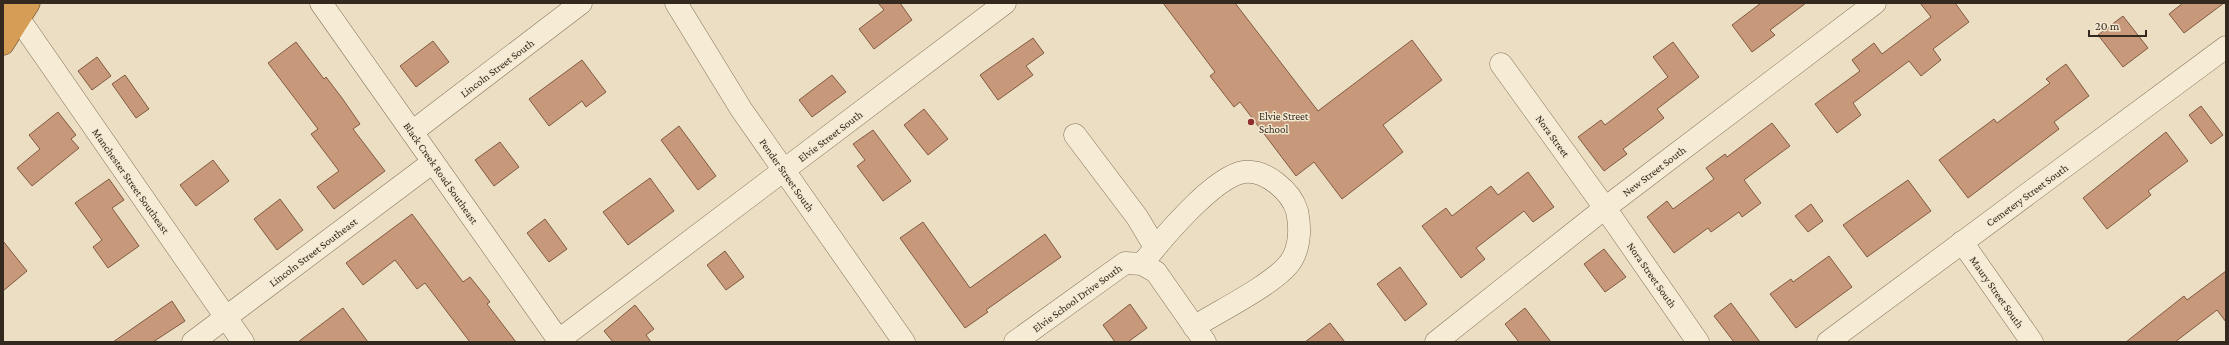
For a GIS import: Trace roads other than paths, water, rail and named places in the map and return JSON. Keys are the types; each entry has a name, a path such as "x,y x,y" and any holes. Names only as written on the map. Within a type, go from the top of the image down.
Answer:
{"highway":[{"path":"3,44 15,10"}],"street":[{"name":"Black Creek Road Southeast","path":"321,3 433,162 554,339"},
{"name":"Lincoln Street South","path":"412,132 581,3"},
{"name":"Pender Street South","path":"676,3 741,109 904,342"},
{"name":"Elvie Street South","path":"554,339 784,170 1005,3"},
{"name":"New Street South","path":"1436,342 1605,208 1875,3"},
{"name":"Manchester Street Southeast","path":"15,10 243,342"},
{"name":"Cemetery Street South","path":"1828,342 2226,47"},
{"name":"Nora Street","path":"1501,64 1605,208"},
{"path":"1075,135 1137,217 1155,247"},
{"name":"Lincoln Street Southeast","path":"193,342 433,162"},
{"path":"1244,172 1260,173 1274,182 1287,194 1296,209 1300,230 1296,252 1288,265 1200,334 1156,272 1142,264 1155,247 1176,224 1219,185 1225,180 1244,172"},
{"name":"Nora Street South","path":"1605,208 1698,342"},
{"name":"Maury Street South","path":"1962,242 2032,342"},
{"name":"Elvie School Drive South","path":"1015,342 1125,263 1142,264"}],"place":[{"name":"Elvie Street School","path":"1251,122"}]}
